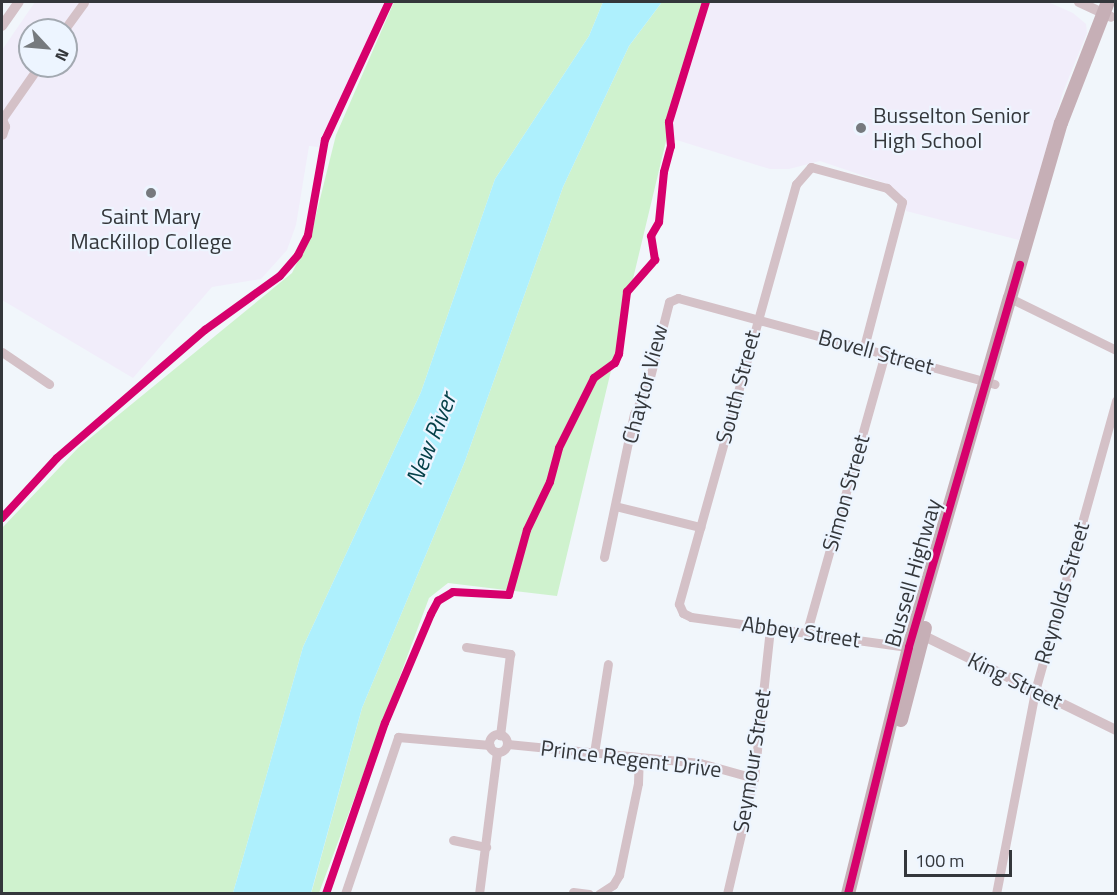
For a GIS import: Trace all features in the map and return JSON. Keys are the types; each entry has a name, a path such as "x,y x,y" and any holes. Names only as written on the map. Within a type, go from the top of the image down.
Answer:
{"main road":[{"name":"Bussell Highway","path":"848,894 916,641 991,382 1062,123 1110,10"},
{"name":"Bussell Highway","path":"857,894 916,641"}],"street":[{"path":"2,26 19,2"},
{"path":"73,18 84,2"},
{"path":"1079,2 1110,10"},
{"path":"2,135 5,126 2,119 31,78"},
{"name":"South Street","path":"683,613 679,604 796,184 811,167 887,188 902,202 864,347"},
{"name":"Chaytor View","path":"604,557 634,414 648,385 669,302 678,298 757,321"},
{"path":"1014,300 1116,350"},
{"name":"Bovell Street","path":"757,321 864,347 991,382"},
{"path":"2,352 49,384"},
{"name":"Simon Street","path":"807,631 885,354"},
{"name":"Reynolds Street","path":"996,894 1035,691 1116,400"},
{"path":"615,506 700,527"},
{"name":"Abbey Street","path":"683,613 770,628 916,641"},
{"name":"Seymour Street","path":"727,894 754,778 770,628"},
{"name":"King Street","path":"916,641 1035,691 1116,730"},
{"path":"345,894 398,737 493,748 507,744 500,735 510,654 466,646"},
{"path":"594,753 608,664"},
{"path":"478,894 486,847 493,748 491,738 500,735"},
{"name":"Prince Regent Drive","path":"507,744 700,763 754,778"},
{"path":"599,894 613,885 619,874 638,783 639,758"},
{"path":"453,840 486,847"},
{"path":"573,892 589,894"}],"shaded area":[{"name":"Saint Mary MacKillop College","path":"35,2 384,2 319,147 309,146 296,225 287,250 261,279 212,287 133,378 2,300 2,50 18,27 18,78 78,78 78,18 24,18"},
{"name":"Busselton Senior High School","path":"708,2 1048,2 1073,13 1086,24 1087,33 1063,92 1019,240 906,211 906,200 885,183 820,161 789,169 770,169 667,137"}],"green space":[{"path":"394,2 603,2 589,36 495,179 421,392 303,647 233,893 2,893 2,528 78,448 292,273 311,235 336,135"},
{"path":"662,2 708,2 667,137 557,596 448,583 429,598 319,893 311,894 362,708 465,461 563,187 629,46"}],"water":[{"name":"New River","path":"603,2 662,2 629,46 563,187 465,461 362,708 311,893 233,893 303,647 421,392 495,179 589,36"}],"cycle path":[{"path":"2,518 57,458 205,330 280,276 298,255 308,235 325,140 389,2"},
{"path":"326,894 385,723 438,601 453,592 509,595 527,530 550,482 559,448 594,378 615,363 619,354 627,292 655,260 651,236 659,222 664,172 671,146 669,122 706,2"},
{"path":"848,894 909,647 1020,265"}],"place":[{"name":"Busselton Senior High School","path":"861,128"},
{"name":"Saint Mary MacKillop College","path":"151,193"}]}
